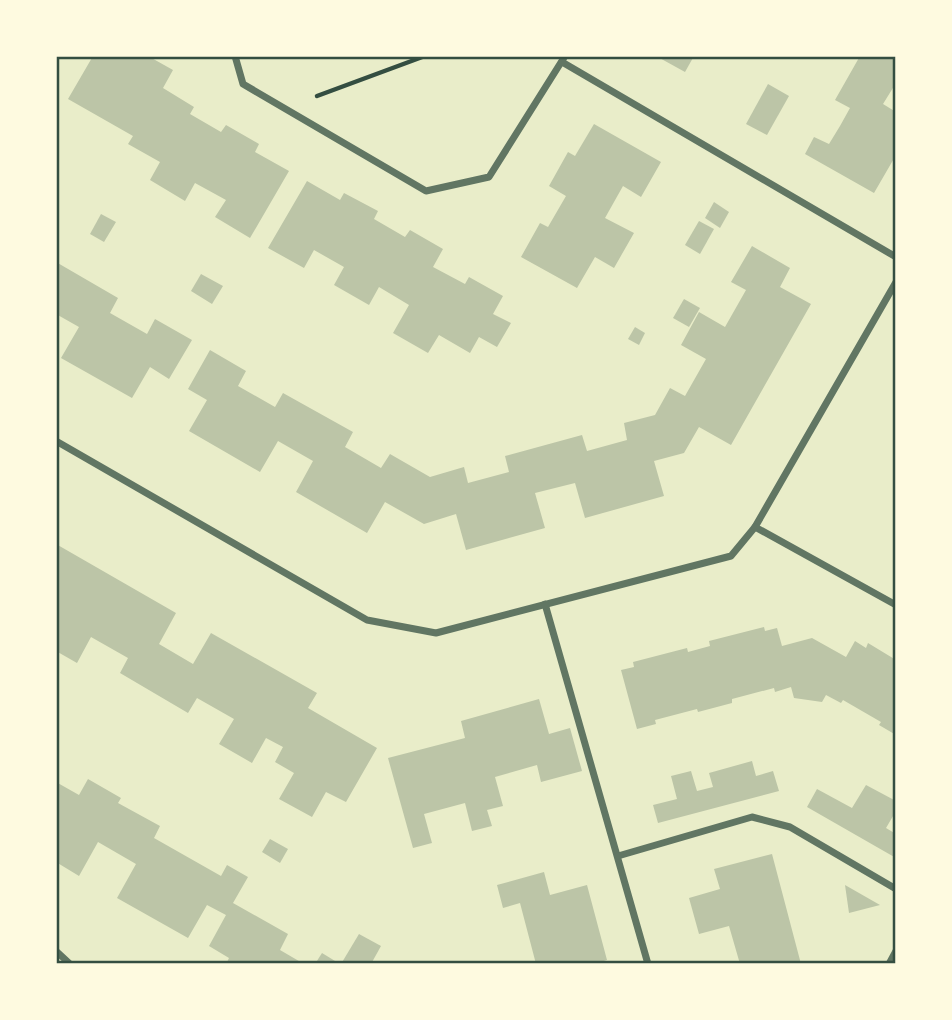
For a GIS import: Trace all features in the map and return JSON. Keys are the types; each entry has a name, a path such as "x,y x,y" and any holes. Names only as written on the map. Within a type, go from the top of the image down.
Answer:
{"street":[{"path":"235,56 243,84 426,191 489,177 564,59 896,257"},
{"path":"56,441 368,620 436,633 731,556 755,527 896,282"},
{"path":"755,527 896,605"},
{"path":"545,604 648,964"},
{"path":"618,856 752,817 790,827 896,890"},
{"path":"56,951 70,964"},
{"path":"889,964 896,951"}],"path":[{"path":"284,108 425,56"}],"building":[{"path":"93,56 148,56 173,70 163,88 194,107 190,114 221,132 226,125 259,144 255,152 289,171 250,238 215,217 226,200 195,183 185,201 150,180 160,162 128,144 133,136 68,99"},
{"path":"656,56 694,56 685,72"},
{"path":"860,56 896,56 896,83 883,104 896,112 896,155 874,193 805,154 814,137 829,144 840,126 850,108 835,100"},
{"path":"768,84 789,96 767,135 746,124"},
{"path":"594,124 661,162 641,197 623,186 605,218 634,233 614,268 595,257 577,288 521,257 540,223 548,227 566,196 549,186 568,152 575,156"},
{"path":"307,181 340,200 344,193 378,211 374,219 405,237 410,230 443,249 433,267 465,284 469,277 503,296 493,314 511,323 497,347 479,337 470,353 439,335 428,353 393,333 409,305 379,287 369,305 334,285 344,267 314,250 304,268 268,248"},
{"path":"714,202 729,212 720,228 705,218"},
{"path":"101,214 116,222 104,242 90,234"},
{"path":"699,221 714,229 700,254 685,245"},
{"path":"752,246 790,268 780,287 811,304 731,445 699,427 684,453 654,461 664,496 585,518 575,483 535,493 545,528 466,550 456,514 424,524 385,502 367,533 296,492 313,461 278,441 260,472 189,431 207,400 188,389 210,350 246,371 238,386 275,407 283,393 353,432 345,447 381,468 390,454 430,477 464,467 468,483 509,472 505,456 582,435 587,451 627,440 624,423 655,415 670,388 685,396 706,359 681,345 699,312 725,327 746,290 731,282"},
{"path":"56,262 118,298 110,313 147,334 155,319 192,340 169,379 150,367 132,398 61,358 79,327 56,314"},
{"path":"201,274 223,286 212,304 191,291"},
{"path":"684,299 700,308 689,327 673,318"},
{"path":"635,327 645,333 639,345 628,339"},
{"path":"56,544 176,613 159,644 193,664 211,633 317,693 308,708 377,748 346,802 326,792 312,817 279,799 294,773 275,762 283,747 266,738 252,763 219,744 234,719 197,698 188,713 120,673 128,658 91,637 77,663 56,651 56,624 59,619 56,617"},
{"path":"764,627 765,631 777,628 782,646 812,638 846,657 855,641 866,648 868,643 896,660 896,735 879,725 881,722 843,700 841,703 826,695 822,702 794,698 791,687 775,692 774,688 732,699 732,703 655,720 656,724 637,729 621,670 634,667 633,662 687,648 688,652 710,646 709,641"},
{"path":"539,699 549,734 570,728 582,771 541,782 537,765 495,777 503,806 487,810 492,826 472,831 465,803 424,814 432,843 413,848 388,758 465,738 461,721"},
{"path":"752,761 756,776 773,771 779,791 658,823 653,805 677,799 671,776 691,771 697,791 713,787 709,773"},
{"path":"88,779 121,798 118,803 160,826 154,838 221,876 227,865 248,877 233,903 288,934 280,950 304,964 226,964 229,958 209,946 226,915 207,905 188,938 117,898 136,864 98,842 79,876 56,862 56,782 79,795"},
{"path":"866,785 896,801 896,811 886,828 896,834 896,858 807,807 817,789 852,808"},
{"path":"270,839 288,849 280,863 262,852"},
{"path":"772,854 801,964 740,964 729,926 699,934 689,898 720,889 714,869"},
{"path":"544,872 550,895 587,885 607,960 594,964 536,964 520,903 503,908 497,885"},
{"path":"845,885 880,905 849,913"},
{"path":"359,934 381,946 371,964 341,964"},
{"path":"322,953 340,964 315,964"}]}
